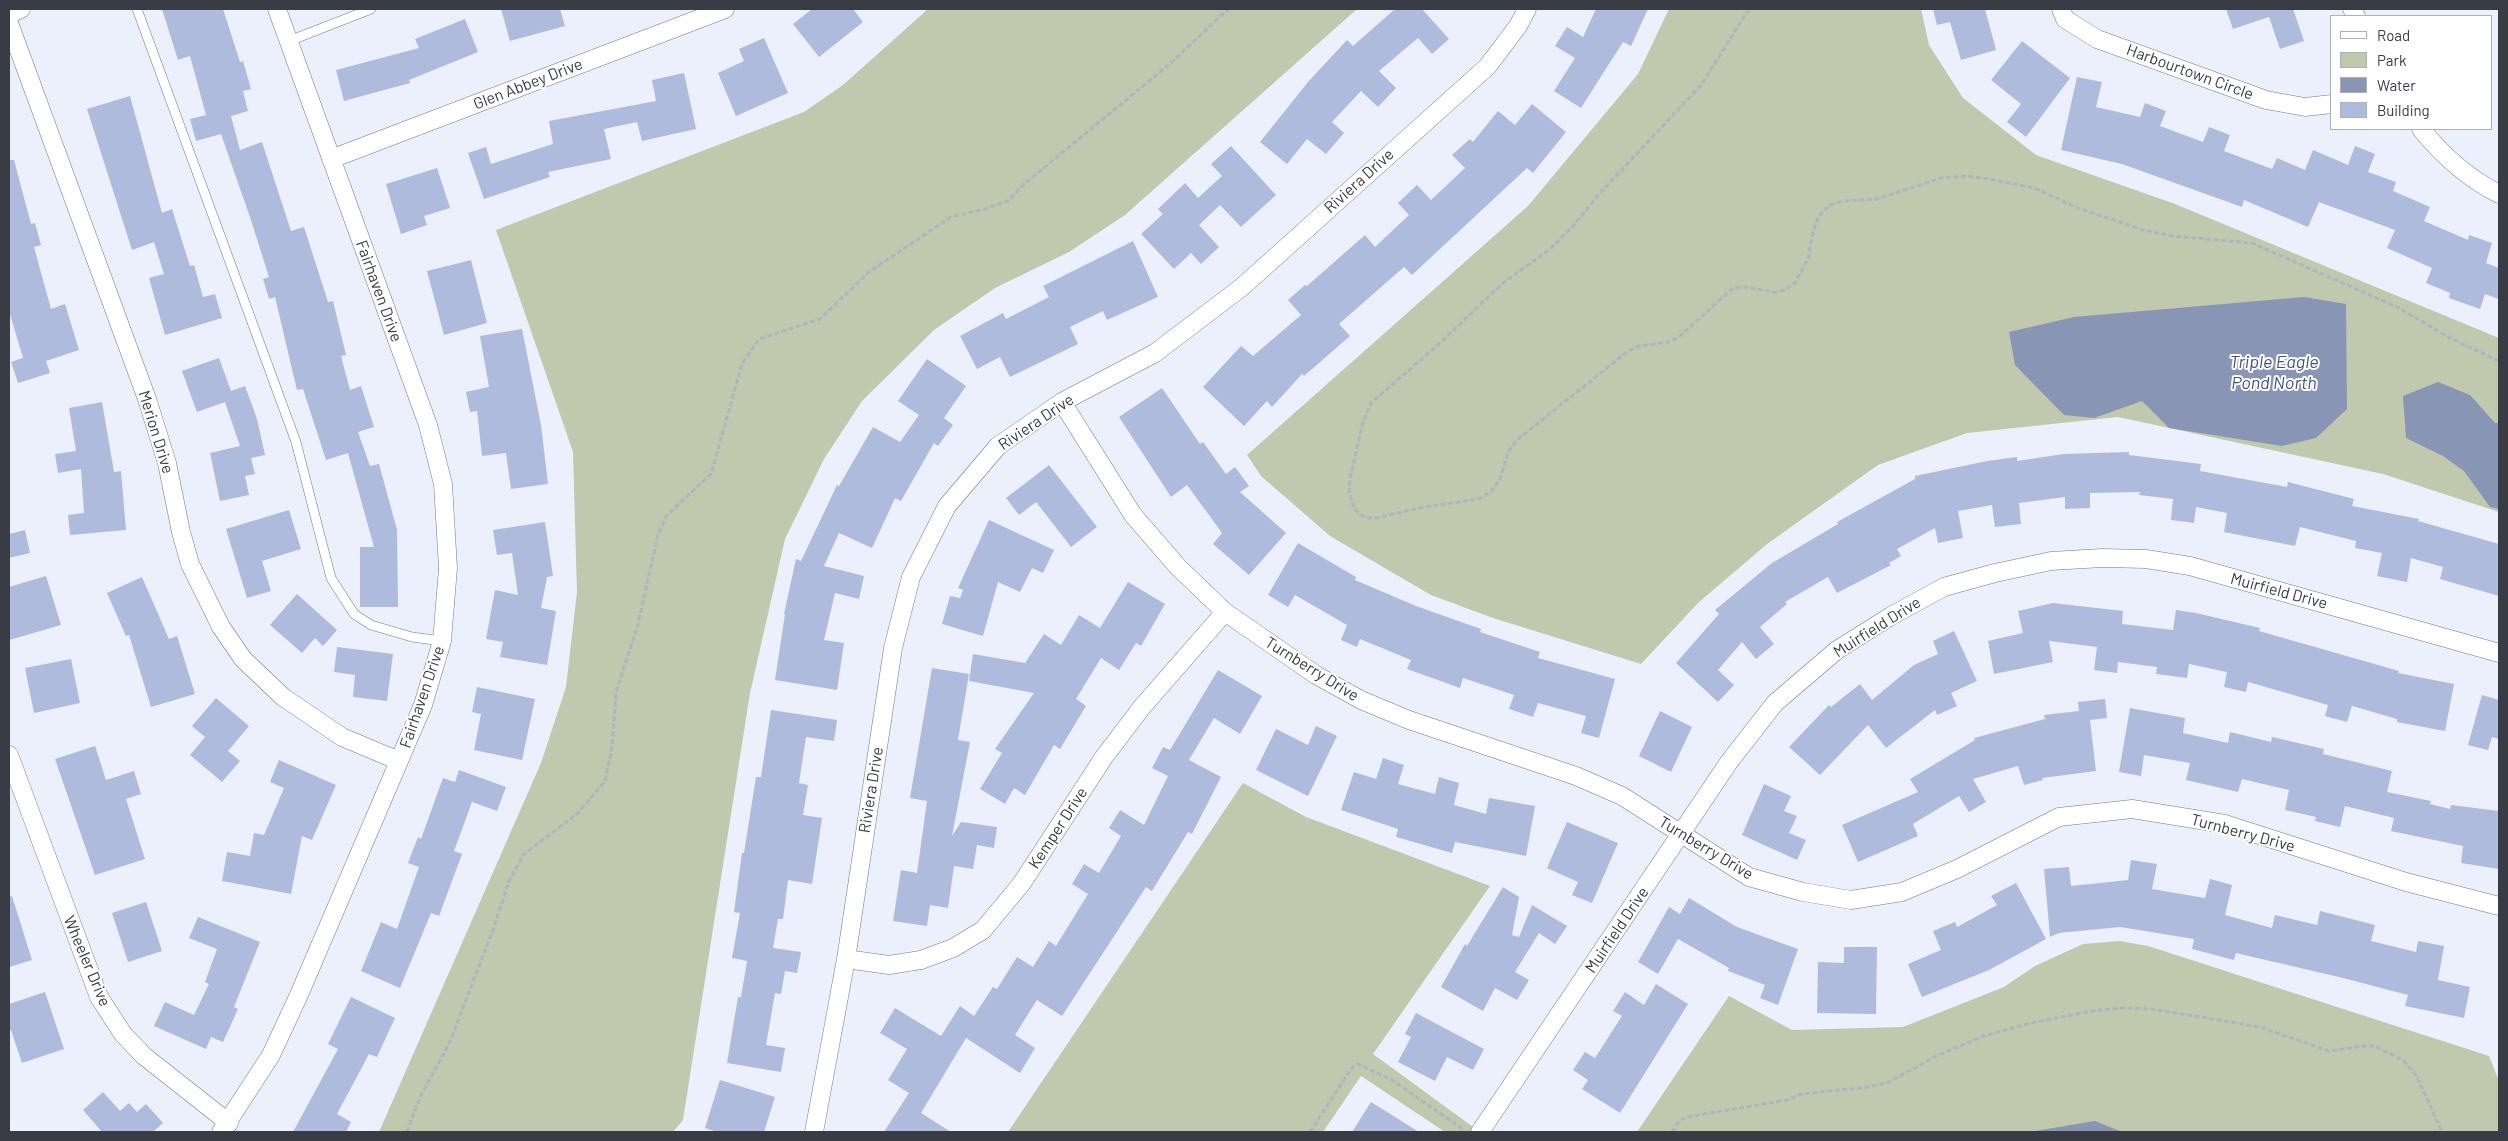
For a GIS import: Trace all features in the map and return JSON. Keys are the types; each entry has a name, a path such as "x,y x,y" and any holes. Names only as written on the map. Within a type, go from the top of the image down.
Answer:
{"street":[{"path":"9,14 21,9"},
{"name":"Fairhaven Drive","path":"225,1127 271,1055 400,761 423,704 442,642 448,568 443,484 428,425 277,9"},
{"name":"Glen Abbey Drive","path":"331,159 725,9"},
{"name":"Riviera Drive","path":"814,1132 846,958 893,648 912,577 947,506 998,446 1062,402 1155,353 1242,287 1486,67 1518,26 1527,9"},
{"name":"Harbourtown Circle","path":"2060,9 2065,18 2097,39 2266,100 2305,107 2330,104"},
{"name":"Merion Drive","path":"9,24 147,399 167,463 180,532 190,564 221,627 243,659 283,697 342,737 400,761"},
{"path":"2421,130 2445,157 2482,186 2499,194"},
{"name":"Turnberry Drive","path":"1062,402 1133,515 1178,568 1224,612 1316,675 1361,700 1409,720 1576,776 1622,796 1749,877 1803,892 1851,900 1902,892 1957,870 2016,837 2059,817 2132,809 2225,824 2406,882 2499,906"},
{"name":"Muirfield Drive","path":"1480,1132 1682,835 1729,762 1775,703 1837,650 1891,616 1944,587 1995,573 2051,561 2102,558 2155,560 2190,566 2499,653"},
{"name":"Kemper Drive","path":"846,958 889,965 921,960 953,948 983,930 1022,883 1104,757 1142,707 1224,612"},
{"name":"Wheeler Drive","path":"9,755 99,997 123,1034 144,1056 225,1127"}],"lane":[{"path":"137,9 296,442 331,578 354,614 371,625 412,637 442,642"},
{"path":"289,41 371,9"}],"path":[{"path":"407,1132 420,1097 450,1042 494,927 509,881 523,855 578,813 606,780 612,748 616,692 637,628 658,535 667,515 711,474 742,364 759,338 820,320 838,300 869,272 951,217 1008,201 1023,185 1170,62 1228,9"},
{"path":"1749,9 1702,84 1632,158 1573,226 1550,249 1503,283 1440,343 1371,403 1363,422 1350,479 1351,497 1358,513 1366,518 1376,518 1418,508 1466,502 1478,499 1491,492 1500,479 1508,452 1517,440 1628,351 1639,346 1668,342 1679,337 1733,288 1746,287 1774,292 1785,290 1795,283 1808,259 1816,224 1820,216 1830,205 1843,201 1878,199 1941,178 1984,178 2019,184 2034,188 2078,208 2143,230 2172,236 2252,243 2397,308 2452,339 2499,361"},
{"path":"1672,1132 1680,1120 1687,1117 1788,1100 1802,1094 1869,1087 1889,1082 1938,1055 1984,1036 2092,1010 2123,1008 2180,1013 2260,1027 2329,1051 2375,1046 2404,1061 2416,1075 2442,1132"},
{"path":"1310,1132 1353,1066 1358,1064 1392,1080 1466,1132"}],"green space":[{"path":"928,9 1357,9 1125,215 1069,252 995,288 934,330 862,401 824,459 785,539 750,693 683,1120 673,1132 379,1132 541,763 566,687 577,592 573,452 496,230 804,112 843,85"},
{"path":"1669,9 1921,9 1929,45 1963,98 2036,155 2175,204 2499,338 2499,512 2383,474 2118,417 1967,433 1878,465 1767,544 1698,603 1641,664 1493,618 1431,595 1330,536 1261,476 1247,455 1528,206 1638,74"},
{"path":"1243,783 1306,817 1490,886 1373,1054 1480,1132 1445,1132 1361,1076 1323,1132 1008,1132"},
{"path":"2119,941 2148,946 2489,1056 2499,1081 2499,1132 1637,1132 1729,996 1792,1030 1903,1027 2004,987 2035,966 2083,944"}],"water":[{"name":"Triple Eagle Pond North","path":"2304,297 2346,304 2347,409 2316,438 2282,446 2169,428 2142,401 2094,418 2064,415 2015,365 2009,332 2074,317"},
{"path":"2438,382 2470,395 2495,423 2499,423 2499,509 2490,507 2464,471 2443,456 2406,438 2403,396"},
{"path":"2095,1121 2122,1132 2035,1132 2035,1131"}],"building":[{"path":"162,9 223,9 240,62 243,61 251,89 243,91 248,111 231,116 240,150 262,142 291,231 304,227 328,302 333,301 346,355 341,356 350,390 361,386 374,427 358,432 370,466 379,464 397,530 398,607 360,607 360,547 374,547 348,453 326,460 303,389 297,390 275,297 269,299 263,279 269,277 221,134 196,141 190,119 206,115 190,56 178,60"},
{"path":"501,9 560,9 565,26 510,41"},
{"path":"812,9 853,9 863,22 819,57 793,24"},
{"path":"1395,9 1422,9 1449,39 1432,54 1418,38 1379,71 1396,88 1378,107 1361,91 1332,122 1344,133 1326,154 1307,139 1287,164 1260,142 1308,82 1347,40 1353,46"},
{"path":"1596,9 1648,9 1631,46 1623,42 1581,108 1554,91 1575,58 1555,46 1567,27 1583,37"},
{"path":"1933,9 1985,9 1996,50 1961,60 1950,22 1937,25"},
{"path":"2226,9 2293,9 2304,41 2280,49 2269,17 2233,29"},
{"path":"465,19 478,52 409,80 410,83 344,101 336,70 419,48 415,39"},
{"path":"764,38 788,93 736,116 718,73 744,61 739,49"},
{"path":"2022,41 2070,78 2026,137 2007,122 2021,104 1991,80"},
{"path":"684,73 696,129 642,141 637,122 604,129 611,159 548,172 550,177 484,199 468,153 486,147 491,164 553,144 549,121 656,101 652,80"},
{"path":"2077,77 2102,82 2096,107 2140,117 2145,103 2166,111 2160,126 2203,142 2209,127 2230,135 2224,151 2272,169 2277,158 2305,170 2313,150 2348,165 2355,146 2375,154 2368,172 2396,182 2393,191 2430,207 2424,221 2468,240 2469,235 2492,243 2486,263 2499,268 2499,299 2485,294 2480,309 2449,298 2450,293 2426,283 2432,268 2387,248 2395,230 2319,202 2308,227 2244,200 2242,207 2122,164 2061,150"},
{"path":"130,96 162,213 172,209 190,266 194,265 203,297 215,294 222,318 165,335 149,278 164,274 154,242 132,250 87,109"},
{"path":"1532,104 1566,132 1533,173 1527,168 1412,275 1404,267 1339,324 1350,336 1304,376 1302,374 1272,407 1267,401 1244,426 1203,387 1241,346 1253,356 1301,315 1288,300 1305,285 1307,286 1365,235 1375,247 1409,215 1398,203 1417,185 1431,200 1465,168 1452,155 1470,139 1473,142 1498,111 1515,125"},
{"path":"1231,146 1276,195 1241,227 1220,205 1199,225 1219,247 1201,264 1191,253 1174,269 1141,234 1163,214 1158,209 1185,183 1198,198 1222,176 1211,164"},
{"path":"9,160 14,160 31,224 35,223 41,245 34,247 51,309 65,304 79,350 46,361 50,373 18,383 11,362 23,358 9,311"},
{"path":"437,168 450,208 424,216 427,225 401,234 386,184"},
{"path":"1133,241 1158,297 1107,320 1103,311 1070,327 1078,344 1010,377 1000,357 977,369 960,336 1003,313 1006,319 1049,297 1043,286"},
{"path":"471,260 487,323 444,335 427,271"},
{"path":"522,329 541,425 548,484 511,489 506,453 482,456 477,411 470,412 466,392 489,387 480,336"},
{"path":"219,358 231,391 245,386 257,419 265,455 251,458 255,474 245,476 249,495 220,501 210,453 240,446 225,402 197,412 182,371"},
{"path":"927,359 966,386 944,418 953,425 938,446 934,443 901,501 895,498 872,548 839,533 824,566 864,576 859,599 835,593 824,640 844,643 837,690 775,680 784,614 796,559 801,561 837,485 839,486 873,427 900,442 919,415 898,401"},
{"path":"1162,388 1200,444 1203,442 1226,474 1235,467 1249,486 1240,492 1286,533 1249,575 1213,544 1222,533 1187,485 1171,497 1119,417"},
{"path":"102,402 114,472 121,471 126,530 70,535 68,515 84,513 81,469 58,473 55,454 76,451 69,408"},
{"path":"2129,452 2129,455 2201,464 2200,471 2287,487 2288,482 2354,499 2352,506 2419,519 2418,521 2499,544 2499,596 2440,579 2443,567 2411,558 2407,582 2377,576 2382,553 2355,548 2356,541 2300,527 2295,546 2224,532 2227,513 2196,507 2194,523 2171,520 2173,499 2139,495 2140,492 2090,493 2090,508 2065,509 2065,497 2019,503 2021,524 1995,527 1992,505 1958,511 1963,538 1938,543 1935,528 1897,549 1901,556 1889,563 1891,565 1837,593 1828,577 1785,602 1787,604 1760,627 1774,644 1756,659 1742,642 1718,670 1734,685 1718,702 1676,663 1719,614 1715,610 1772,563 1838,524 1837,522 1915,479 1915,476 1987,461 2017,457 2017,461 2064,454"},
{"path":"1049,465 1097,527 1071,547 1036,502 1019,515 1006,498"},
{"path":"289,510 301,549 262,561 271,591 247,598 226,529"},
{"path":"989,520 1054,550 1043,573 1032,568 1020,592 998,582 983,636 942,624 950,596 960,598 963,590 958,588"},
{"path":"545,522 553,576 547,577 541,608 556,611 547,665 500,657 503,642 486,639 495,590 518,595 512,553 497,555 493,530"},
{"path":"25,530 30,553 9,558 9,534"},
{"path":"1298,543 1356,577 1355,580 1416,606 1481,629 1480,632 1540,652 1538,658 1615,679 1599,738 1581,733 1586,716 1538,703 1533,717 1509,709 1514,695 1463,678 1460,688 1407,669 1411,660 1360,639 1357,647 1341,640 1347,625 1295,595 1288,607 1268,595"},
{"path":"46,576 61,625 9,640 9,587"},
{"path":"142,577 169,639 177,636 195,694 151,707 129,635 126,636 107,593"},
{"path":"1128,582 1165,604 1141,646 1136,643 1119,670 1101,658 1076,699 1086,706 1060,749 1054,745 1025,795 1014,788 1005,804 980,789 1002,753 995,749 1034,693 969,681 973,654 1025,663 1044,634 1061,645 1079,615 1100,628"},
{"path":"297,594 337,630 323,646 315,638 302,653 270,625"},
{"path":"2053,603 2123,611 2122,624 2173,630 2176,610 2196,613 2260,628 2259,631 2399,671 2398,673 2454,684 2445,731 2397,722 2397,719 2352,706 2347,722 2325,716 2328,705 2248,682 2246,692 2224,687 2227,672 2189,664 2187,678 2156,674 2157,667 2118,662 2117,673 2094,670 2097,647 2049,641 2053,662 1994,674 1988,641 2023,633 2018,611"},
{"path":"1954,631 1977,681 1951,693 1957,706 1937,715 1935,710 1886,748 1868,725 1820,775 1789,747 1829,705 1831,707 1860,684 1872,700 1914,665 1938,654 1933,641"},
{"path":"337,647 393,654 387,701 353,697 355,675 334,672"},
{"path":"71,659 80,703 34,713 25,668"},
{"path":"932,668 969,674 958,740 970,742 952,836 961,822 997,827 994,848 977,845 973,869 954,866 948,908 930,905 927,926 893,921 901,870 917,873 927,801 910,798"},
{"path":"1218,670 1262,696 1240,734 1214,718 1189,760 1221,777 1192,834 1188,832 1152,891 1146,887 1062,1016 1037,1000 1015,1035 1035,1048 1020,1073 966,1038 921,1113 951,1132 884,1132 909,1093 888,1080 907,1049 880,1033 895,1008 941,1036 960,1006 974,1016 993,987 997,989 1017,957 1033,967 1049,941 1056,946 1088,894 1072,884 1084,864 1099,873 1121,836 1109,828 1120,810 1144,825 1168,776 1152,768 1163,747 1170,750"},
{"path":"477,687 535,699 522,760 474,750 481,714 472,712"},
{"path":"2482,695 2499,700 2499,739 2492,737 2488,750 2468,745"},
{"path":"216,698 249,726 228,751 240,761 222,782 190,755 205,737 192,726"},
{"path":"2105,699 2107,718 2090,720 2096,771 2042,778 2043,780 2024,785 2018,766 1973,779 1986,802 1969,812 1959,796 1913,824 1918,836 1858,862 1842,825 1918,792 1910,779 1975,740 1974,738 2045,719 2044,715 2079,711 2078,702"},
{"path":"2130,708 2185,718 2183,733 2228,743 2230,732 2271,742 2272,737 2324,749 2323,754 2392,771 2387,792 2431,801 2430,804 2450,809 2451,805 2499,811 2499,869 2461,863 2463,846 2391,831 2394,818 2345,806 2340,827 2315,821 2316,817 2285,810 2289,790 2242,779 2238,792 2186,780 2190,763 2144,755 2141,776 2119,772"},
{"path":"771,710 837,720 834,741 806,737 799,783 808,785 803,815 822,818 812,884 788,880 783,919 778,919 773,948 801,952 797,973 785,971 781,994 775,993 766,1045 785,1048 781,1072 727,1063 738,997 741,997 747,961 732,958 740,913 734,912 742,853 744,853 756,777 761,777"},
{"path":"1660,711 1692,727 1671,772 1639,756"},
{"path":"1316,726 1337,736 1308,796 1256,770 1276,729 1308,745"},
{"path":"95,746 106,780 134,771 141,794 126,799 145,859 95,875 55,759"},
{"path":"1383,758 1404,765 1398,784 1435,794 1439,777 1459,783 1454,805 1486,814 1489,798 1535,806 1526,856 1455,842 1452,853 1396,837 1398,829 1341,810 1354,772 1376,779"},
{"path":"279,760 336,785 312,840 302,836 291,894 222,881 227,852 250,856 254,833 264,835 284,788 270,782"},
{"path":"459,770 506,787 497,811 472,802 454,851 462,854 439,916 431,913 400,988 361,971 381,922 397,929 419,867 408,863 418,837 421,839 443,778 455,782"},
{"path":"1764,784 1791,796 1784,811 1797,816 1789,833 1806,840 1797,860 1742,835"},
{"path":"1567,822 1618,843 1592,903 1572,895 1578,882 1547,868"},
{"path":"2131,860 2157,864 2152,889 2205,898 2210,879 2232,885 2225,915 2272,928 2275,915 2317,925 2320,911 2375,925 2371,941 2416,952 2418,941 2444,946 2438,980 2470,987 2464,1018 2405,1006 2408,995 2343,978 2236,953 2234,960 2192,949 2194,939 2120,927 2059,933 2050,937 2044,869 2069,867 2071,886 2128,880"},
{"path":"2016,883 2046,939 1989,970 1922,997 1908,964 1941,950 1933,931 1955,922 1957,927 1997,905 1991,896"},
{"path":"1503,887 1519,897 1512,935 1519,937 1532,905 1567,926 1555,944 1539,933 1515,972 1529,980 1517,1000 1495,988 1483,1011 1441,987 1465,944 1467,946"},
{"path":"12,896 32,960 9,967 9,897"},
{"path":"1689,898 1737,927 1798,949 1778,1005 1760,998 1765,985 1728,971 1729,968 1678,939 1658,974 1638,962 1669,907 1680,914"},
{"path":"146,902 162,951 128,962 112,913"},
{"path":"198,917 260,942 234,1007 238,1009 223,1042 211,1037 206,1049 154,1026 165,1002 194,1015 209,984 205,982 217,949 189,938"},
{"path":"1844,947 1877,947 1876,1014 1817,1013 1818,962 1844,963"},
{"path":"1656,984 1688,1004 1620,1113 1582,1089 1588,1080 1573,1070 1585,1052 1595,1058 1622,1016 1613,1011 1625,992 1644,1005"},
{"path":"45,992 64,1049 22,1063 11,1030 9,1030 9,1004"},
{"path":"351,997 395,1018 377,1057 369,1054 337,1114 351,1122 346,1132 293,1132 338,1049 328,1044"},
{"path":"1416,1013 1484,1049 1473,1070 1447,1057 1435,1081 1398,1062 1411,1037 1405,1034"},
{"path":"720,1080 775,1097 764,1132 717,1132 705,1128"},
{"path":"103,1092 120,1111 129,1103 137,1112 146,1104 163,1123 153,1132 102,1132 83,1110"},
{"path":"1371,1102 1419,1132 1352,1132"}]}
